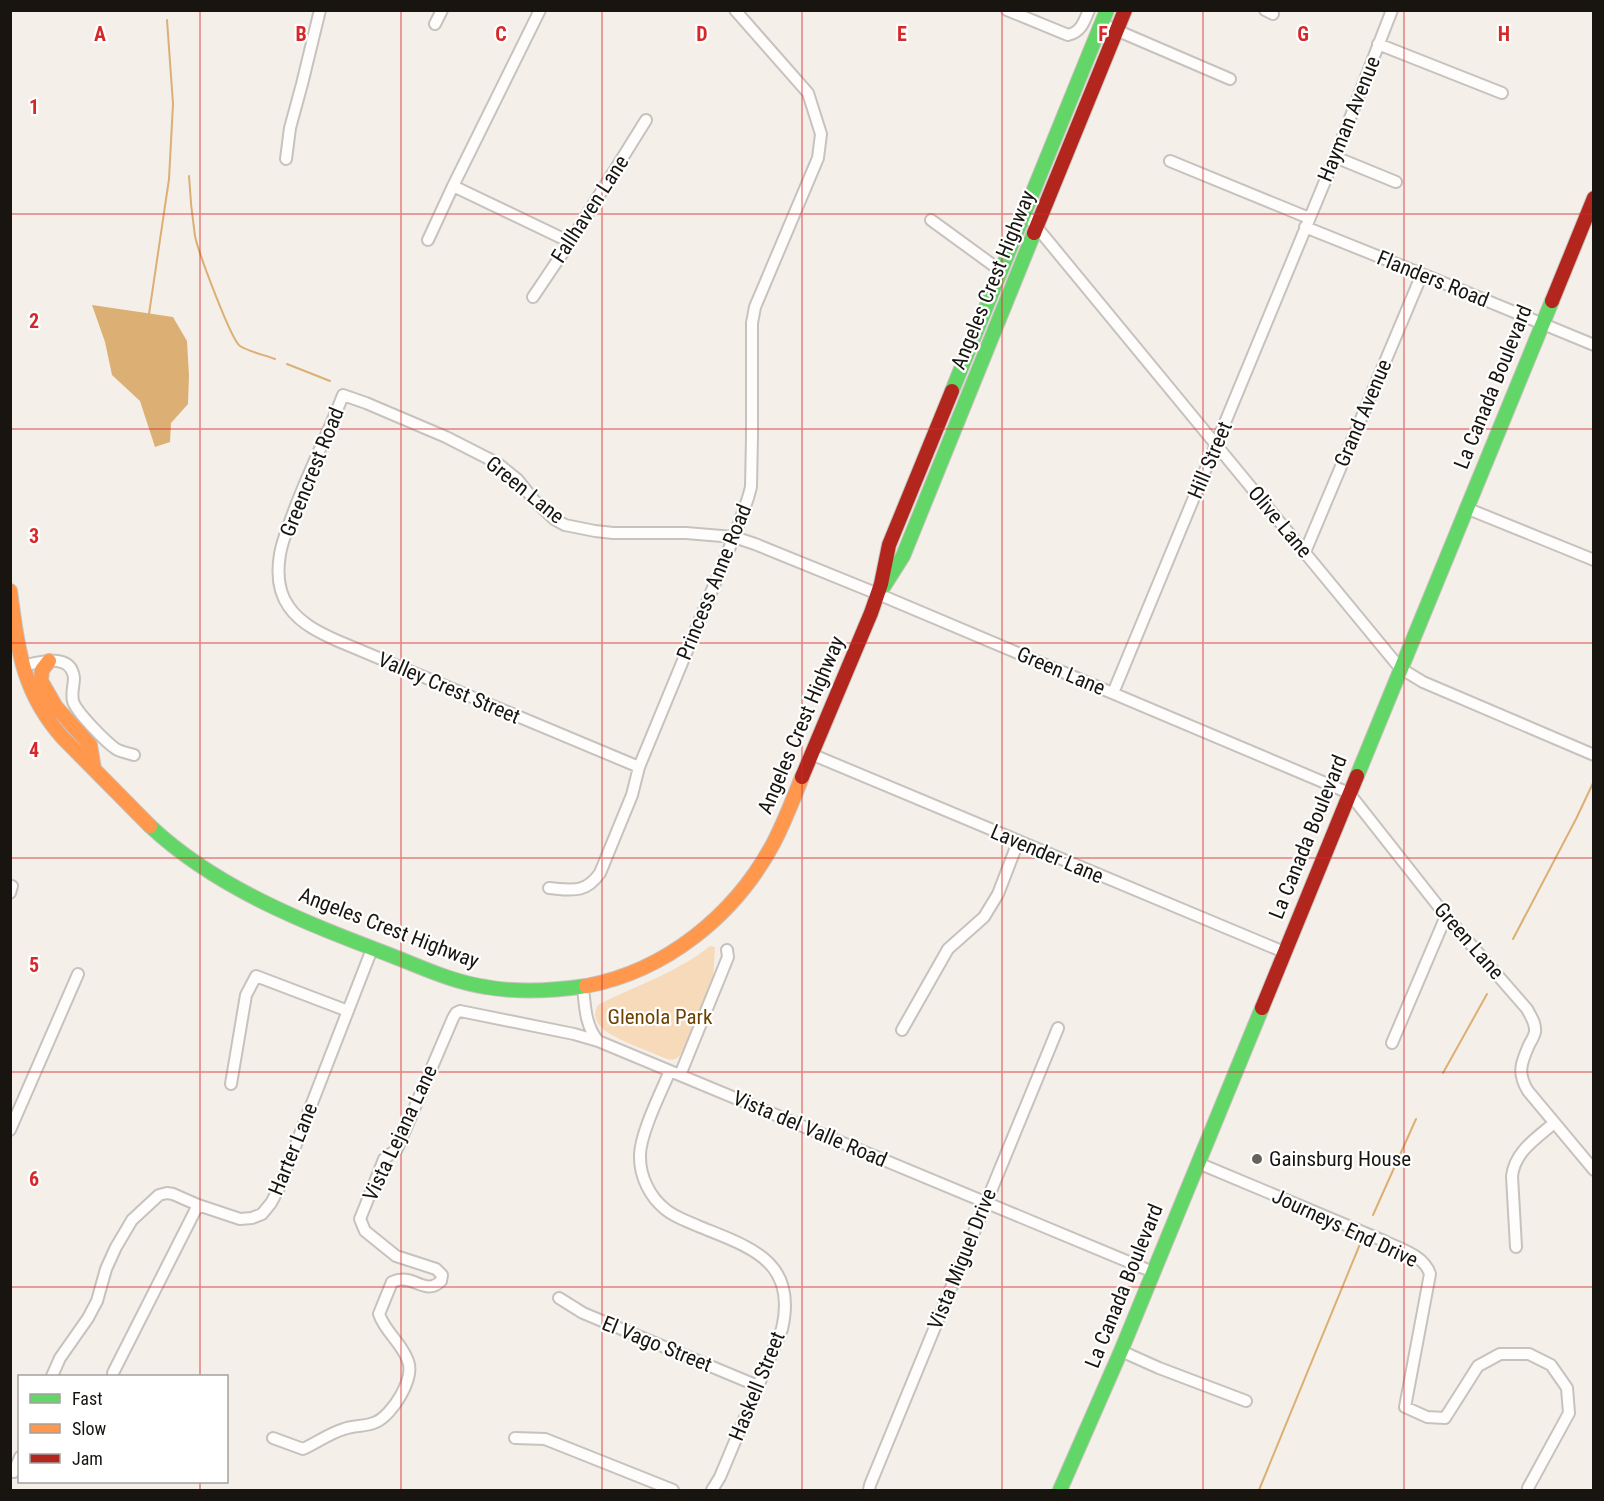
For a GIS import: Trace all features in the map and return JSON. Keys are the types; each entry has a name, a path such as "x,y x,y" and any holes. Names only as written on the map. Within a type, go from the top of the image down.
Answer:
{"main road":[{"name":"Angeles Crest Highway","path":"878,594 903,556 1125,10"},
{"name":"Angeles Crest Highway","path":"10,591 23,666 30,689 55,729 158,833 190,860 215,876 284,911 372,949 449,978 485,987 531,991 583,987 619,978 653,964 713,923 751,878 775,840 878,594 889,545 1104,17"},
{"name":"La Canada Boulevard","path":"1060,1491 1121,1351 1593,198"},
{"path":"49,661 42,670 41,681 56,707 90,745 94,769"}],"street":[{"path":"286,159 290,128 320,10"},
{"path":"435,24 442,10"},
{"path":"428,240 540,10"},
{"name":"Princess Anne Road","path":"549,888 572,890 582,888 592,884 600,873 632,795 639,767 748,498 752,436 752,323 755,307 818,159 821,134 808,93 735,10"},
{"path":"1007,10 1068,35 1074,34 1081,28 1089,10"},
{"name":"Hayman Avenue","path":"1307,222 1392,10"},
{"path":"1104,17 1118,30 1230,80"},
{"path":"1378,44 1502,93"},
{"name":"Fallhaven Lane","path":"532,297 570,242 646,120"},
{"path":"1335,157 1396,182"},
{"name":"Flanders Road","path":"1170,161 1422,274 1593,345"},
{"path":"453,186 570,242"},
{"name":"Olive Lane","path":"1025,213 1400,668 1423,682 1593,755"},
{"path":"931,220 1001,271"},
{"name":"Hill Street","path":"1113,693 1307,222"},
{"name":"Grand Avenue","path":"1305,552 1422,274"},
{"name":"Green Lane","path":"343,395 446,437 497,463 518,480 534,500 554,519 565,525 613,533 686,533 734,537 755,544 1349,793 1446,916 1527,1009 1534,1022 1535,1034 1521,1063 1521,1077 1528,1091 1593,1170"},
{"name":"Greencrest Road","path":"279,585 280,554 285,536 303,486 331,427 343,395"},
{"path":"1466,508 1593,560"},
{"name":"Valley Crest Street","path":"279,585 288,606 300,620 315,630 639,767"},
{"path":"23,666 58,661 69,667 74,682 73,701 79,712 114,747 134,755"},
{"name":"Lavender Lane","path":"811,754 1284,952"},
{"path":"902,1030 948,949 984,917 998,894 1018,842"},
{"path":"1392,1043 1446,916"},
{"name":"Harter Lane","path":"53,1375 60,1358 97,1301 106,1269 132,1220 159,1195 173,1194 240,1219 262,1214 272,1203 372,949"},
{"name":"Haskell Street","path":"712,1491 782,1329 785,1314 783,1285 776,1271 760,1255 666,1210 652,1194 642,1176 640,1146 651,1117 675,1073 728,957 727,950"},
{"path":"10,1130 78,974"},
{"path":"231,1084 246,994 256,976 348,1011"},
{"path":"583,987 587,1019 591,1032 598,1041"},
{"name":"Vista del Valle Road","path":"460,1011 598,1041 1153,1272"},
{"name":"Vista Lejana Lane","path":"273,1438 303,1449 344,1428 377,1422 397,1403 409,1377 409,1363 403,1350 379,1314 392,1282 409,1279 426,1287 436,1286 441,1281 442,1275 436,1269 396,1256 365,1231 360,1219 384,1159 397,1149 453,1018 460,1011"},
{"name":"Vista Miguel Drive","path":"869,1491 985,1202 1058,1028"},
{"path":"1516,1247 1513,1167 1526,1148 1554,1123"},
{"name":"Journeys End Drive","path":"1198,1162 1384,1241 1411,1253 1423,1262 1430,1274 1405,1407 1427,1417 1445,1418 1478,1366 1500,1354 1529,1354 1551,1365 1567,1388 1569,1413 1528,1491"},
{"path":"113,1373 198,1205"},
{"name":"El Vago Street","path":"559,1298 583,1313 758,1386"},
{"path":"1121,1351 1246,1401"},
{"path":"514,1438 545,1439 673,1491"},
{"path":"14,1473 18,1462"}],"green space":[{"name":"Glenola Park","path":"710,946 715,947 713,982 685,1048 678,1057 670,1060 659,1056 621,1040 600,1026 595,1013 598,1005 684,964"}],"shaded area":[{"path":"92,305 173,317 187,341 188,404 171,423 170,442 155,447 140,401 112,375 105,342"}],"waterway":[{"path":"149,314 169,179 173,104 167,20"},
{"path":"189,176 197,245 230,328 240,346 275,359"},
{"path":"287,364 330,381"},
{"path":"1513,939 1594,781"},
{"path":"1443,1073 1487,994"},
{"path":"1373,1215 1416,1119"},
{"path":"1259,1490 1360,1244"}],"traffic: fast":[{"path":"952,391 1107,10"},
{"path":"884,586 903,556 1034,233"},
{"path":"1357,776 1552,301"},
{"path":"150,826 204,868 264,902 326,930 437,974 473,985 498,989 523,991 586,986"},
{"path":"1060,1490 1121,1351 1262,1008"}],"traffic: slow":[{"path":"10,591 24,669 30,687 49,721 150,826"},
{"path":"49,661 42,670 41,681 56,707 90,745 94,769"},
{"path":"586,986 615,979 644,967 695,936 718,916 739,894 773,844 802,777"}],"traffic: jam":[{"path":"1034,233 1125,10"},
{"path":"1552,301 1594,198"},
{"path":"802,777 871,613 881,584 889,545 952,391"},
{"path":"1262,1008 1357,776"}],"place":[{"name":"Gainsburg House","path":"1257,1159"}]}
